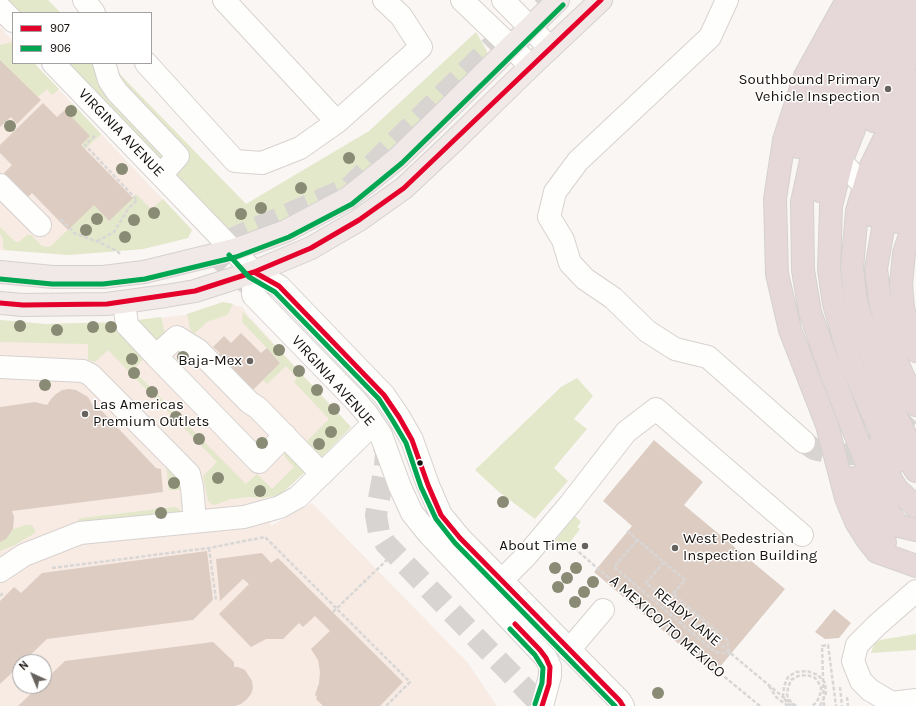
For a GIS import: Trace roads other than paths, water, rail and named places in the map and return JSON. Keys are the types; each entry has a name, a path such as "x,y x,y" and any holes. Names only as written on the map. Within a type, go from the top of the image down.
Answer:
{"highway":[{"path":"847,0 805,76 862,182 904,253 901,284 903,308 912,343 916,351"},
{"path":"867,0 821,82 862,182 885,216 876,269 880,301 892,351 916,405"},
{"path":"886,0 836,92 870,215 865,261 867,298 882,354 916,431"},
{"path":"862,182 851,94 904,0"},
{"path":"916,13 864,104 862,182 856,211 852,268 856,302 873,358 899,422 909,442 916,451"},
{"path":"916,45 878,111 856,162 889,270 891,302 902,347 916,377"},
{"path":"916,81 870,168 844,208 841,268 844,302 865,369 895,440 916,471"},
{"path":"916,113 885,174 862,182 831,206 829,270 834,304 852,366 894,464 902,476 906,524 916,566"},
{"path":"906,524 866,538 856,522 846,498 827,425 790,330 777,274 774,199 784,140 862,182 916,183"},
{"path":"906,524 879,535 868,490 799,318 790,272 789,198 798,143 862,182 899,182 916,147"},
{"path":"916,272 916,315"},
{"path":"868,490 906,524 916,541"},
{"path":"906,524 916,553"}],"main road":[{"path":"0,272 53,277 103,277 144,272 234,250 286,232 348,198 398,158 558,0"},
{"path":"0,303 23,305 107,304 166,296 194,291 254,272 311,248 359,220 404,188 454,142 601,0"},
{"path":"121,274 124,302"}],"street":[{"path":"84,0 93,12"},
{"path":"224,0 337,122"},
{"path":"147,64 235,161 262,163 300,148 337,122 421,47 401,16 384,0"},
{"path":"462,0 531,66"},
{"path":"502,0 550,48"},
{"path":"727,0 710,37 578,162 555,192 549,217 562,240 570,263 585,279 613,298 647,331 675,348 708,357 804,442"},
{"path":"0,8 12,20"},
{"name":"VIRGINIA AVENUE","path":"54,64 254,272 279,286 384,396 399,417 412,440 428,485 441,515 460,538 620,701 623,706"},
{"path":"104,64 109,80 117,92 178,156 161,175"},
{"path":"0,185 40,225"},
{"name":"VIRGINIA AVENUE","path":"254,272 253,295 356,401 381,435 400,487 412,514 428,534 546,658 550,667 550,676 542,706"},
{"path":"124,302 127,325 259,462 285,435"},
{"path":"156,356 177,337 198,350 249,402 258,408 322,474"},
{"path":"0,366 83,371 91,376 189,474 192,487 195,521"},
{"path":"502,580 526,556 570,504 626,432 656,408 802,535"},
{"path":"5,580 24,555 80,533 244,517 280,507 298,497 373,424"},
{"path":"916,591 857,645 853,661 861,681 890,705 916,700"},
{"path":"569,650 603,610"}],"tunnel":[{"path":"251,288 216,255 236,237 350,187 509,29 544,0"},
{"path":"804,442 814,449 838,455 854,454 877,442 898,426 916,408"},
{"path":"383,445 386,452 385,466 376,515 379,533 386,544 542,706"}],"place":[{"name":"Southbound Primary Vehicle Inspection","path":"888,89"},
{"name":"Baja-Mex","path":"250,361"},
{"name":"Las Americas Premium Outlets","path":"85,414"},
{"name":"About Time","path":"585,546"},
{"name":"West Pedestrian Inspection Building","path":"675,548"}]}
